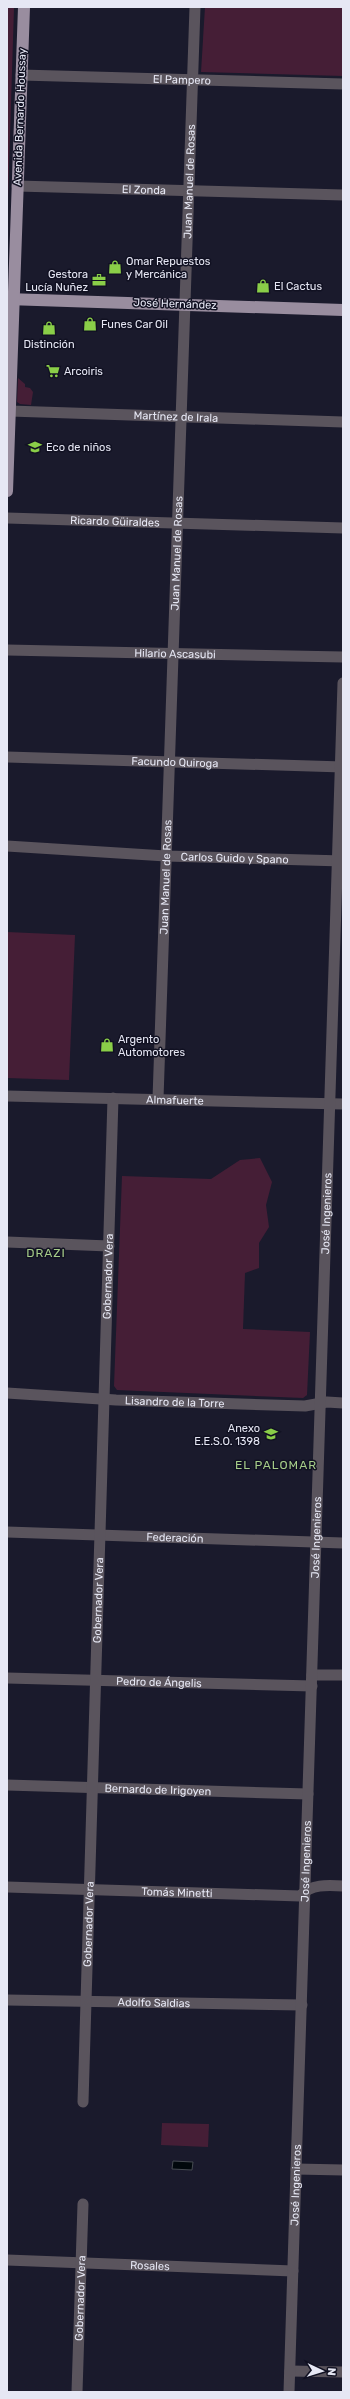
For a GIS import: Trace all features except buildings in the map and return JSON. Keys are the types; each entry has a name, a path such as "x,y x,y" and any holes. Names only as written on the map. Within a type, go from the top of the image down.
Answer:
{"main road":[{"name":"Avenida Bernardo Houssay","path":"7,491 10,411 10,300 17,186 24,7"},
{"name":"José Hernández","path":"10,300 343,310"}],"street":[{"name":"Juan Manuel de Rosas","path":"158,1099 195,7"},
{"name":"El Pampero","path":"21,75 343,84"},
{"name":"El Zonda","path":"17,186 343,195"},
{"name":"Martínez de Irala","path":"10,411 343,422"},
{"name":"Ricardo Güiraldes","path":"7,518 343,528"},
{"name":"Hilario Ascasubi","path":"7,650 343,657"},
{"name":"José Ingenieros","path":"289,2392 330,1103 340,861 343,683"},
{"name":"Facundo Quiroga","path":"7,757 342,767"},
{"name":"Carlos Guido y Spano","path":"7,846 166,856 340,861"},
{"name":"Almafuerte","path":"7,1096 343,1104"},
{"name":"Gobernador Vera","path":"83,2102 113,1098"},
{"path":"7,1242 109,1246"},
{"name":"Lisandro de la Torre","path":"7,1393 104,1399 305,1406 321,1403 343,1403"},
{"name":"Federación","path":"7,1532 343,1543"},
{"name":"Pedro de Ángelis","path":"7,1678 96,1680 312,1680 343,1675"},
{"name":"Bernardo de Irigoyen","path":"7,1785 308,1794"},
{"name":"Tomás Minetti","path":"7,1887 300,1896 305,1890 321,1885 343,1886"},
{"name":"Adolfo Saldias","path":"7,2000 302,2005"},
{"path":"296,2169 343,2170"},
{"name":"Gobernador Vera","path":"77,2392 83,2204"},
{"name":"Rosales","path":"7,2260 293,2271"},
{"path":"290,2371 343,2372"}],"shaded area":[{"path":"7,7 14,7 7,231"},
{"path":"205,7 343,7 343,76 201,72"},
{"path":"18,378 25,384 25,387 30,388 33,392 31,405 20,404 17,402"},
{"path":"7,932 75,935 69,1080 7,1078"},
{"path":"260,1158 272,1182 266,1205 269,1227 259,1243 259,1268 245,1273 243,1329 310,1332 307,1395 303,1398 117,1390 114,1386 122,1176 211,1179 240,1160"},
{"path":"162,2123 209,2124 208,2147 161,2145"},
{"path":"173,2161 193,2162 192,2170 172,2169"}],"place":[{"name":"Omar Repuestos y Mercánica","path":"115,267"},
{"name":"Gestora Lucía Nuñez","path":"99,280"},
{"name":"El Cactus","path":"263,286"},
{"name":"Funes Car Oil","path":"90,324"},
{"name":"Distinción","path":"49,328"},
{"name":"Arcoiris","path":"53,371"},
{"name":"Eco de niños","path":"35,447"},
{"name":"Argento Automotores","path":"107,1045"},
{"name":"Anexo E.E.S.O. 1398","path":"271,1434"}],"district":[{"name":"DRAZI","path":"46,1253"},
{"name":"EL PALOMAR","path":"276,1465"}]}
